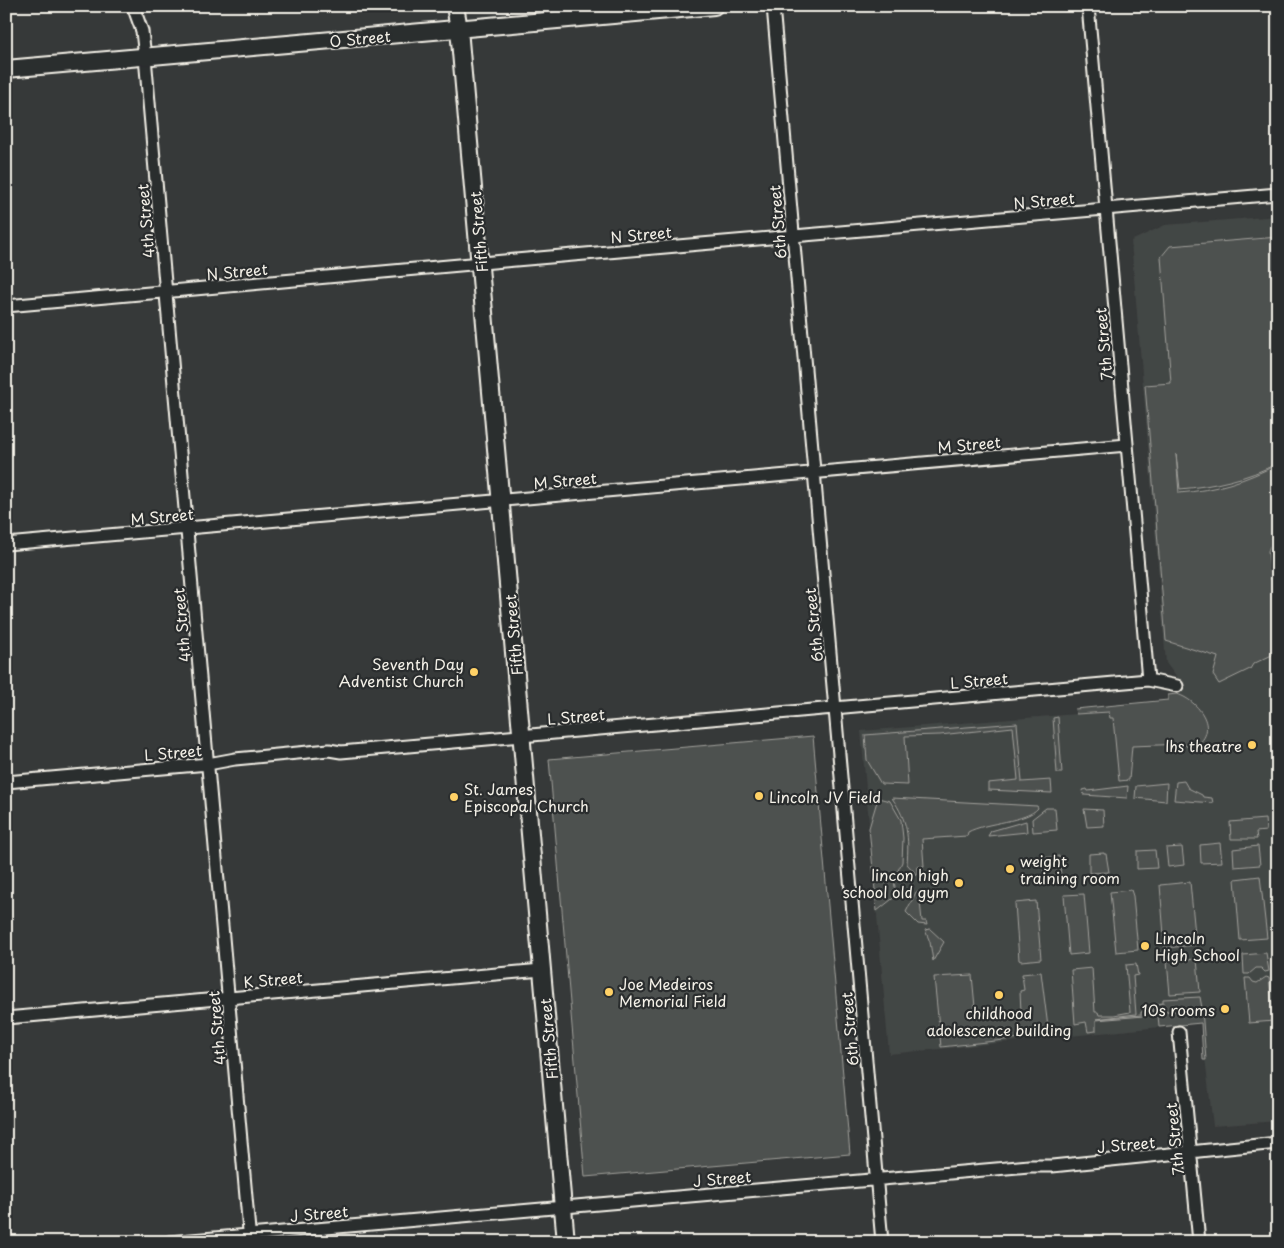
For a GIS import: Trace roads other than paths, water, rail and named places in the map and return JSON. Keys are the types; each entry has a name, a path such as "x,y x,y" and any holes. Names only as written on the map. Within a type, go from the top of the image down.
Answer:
{"street":[{"name":"4th Street","path":"133,6 142,31 145,57 250,1238"},
{"name":"Fifth Street","path":"454,6 459,29 481,264 566,1242"},
{"name":"O Street","path":"6,69 714,6"},
{"name":"6th Street","path":"773,6 882,1242"},
{"name":"7th Street","path":"1088,6 1148,680"},
{"name":"N Street","path":"6,306 736,240 794,237 1278,194"},
{"name":"M Street","path":"6,544 1127,445"},
{"name":"L Street","path":"6,782 208,764 245,758 330,750 341,752 1148,680 1177,686"},
{"name":"K Street","path":"6,1018 542,970"},
{"name":"7th Street","path":"1179,1032 1199,1242"},
{"name":"J Street","path":"169,1242 250,1238 563,1207 1029,1166 1052,1166 1278,1143"}],"place":[{"name":"Seventh Day Adventist Church","path":"474,672"},
{"name":"lhs theatre","path":"1252,745"},
{"name":"Lincoln JV Field","path":"759,796"},
{"name":"St. James Episcopal Church","path":"454,797"},
{"name":"weight training room","path":"1010,869"},
{"name":"lincon high school old gym","path":"959,883"},
{"name":"Lincoln High School","path":"1145,946"},
{"name":"Joe Medeiros Memorial Field","path":"609,992"},
{"name":"childhood adolescence building","path":"999,995"},
{"name":"10s rooms","path":"1225,1009"}]}
